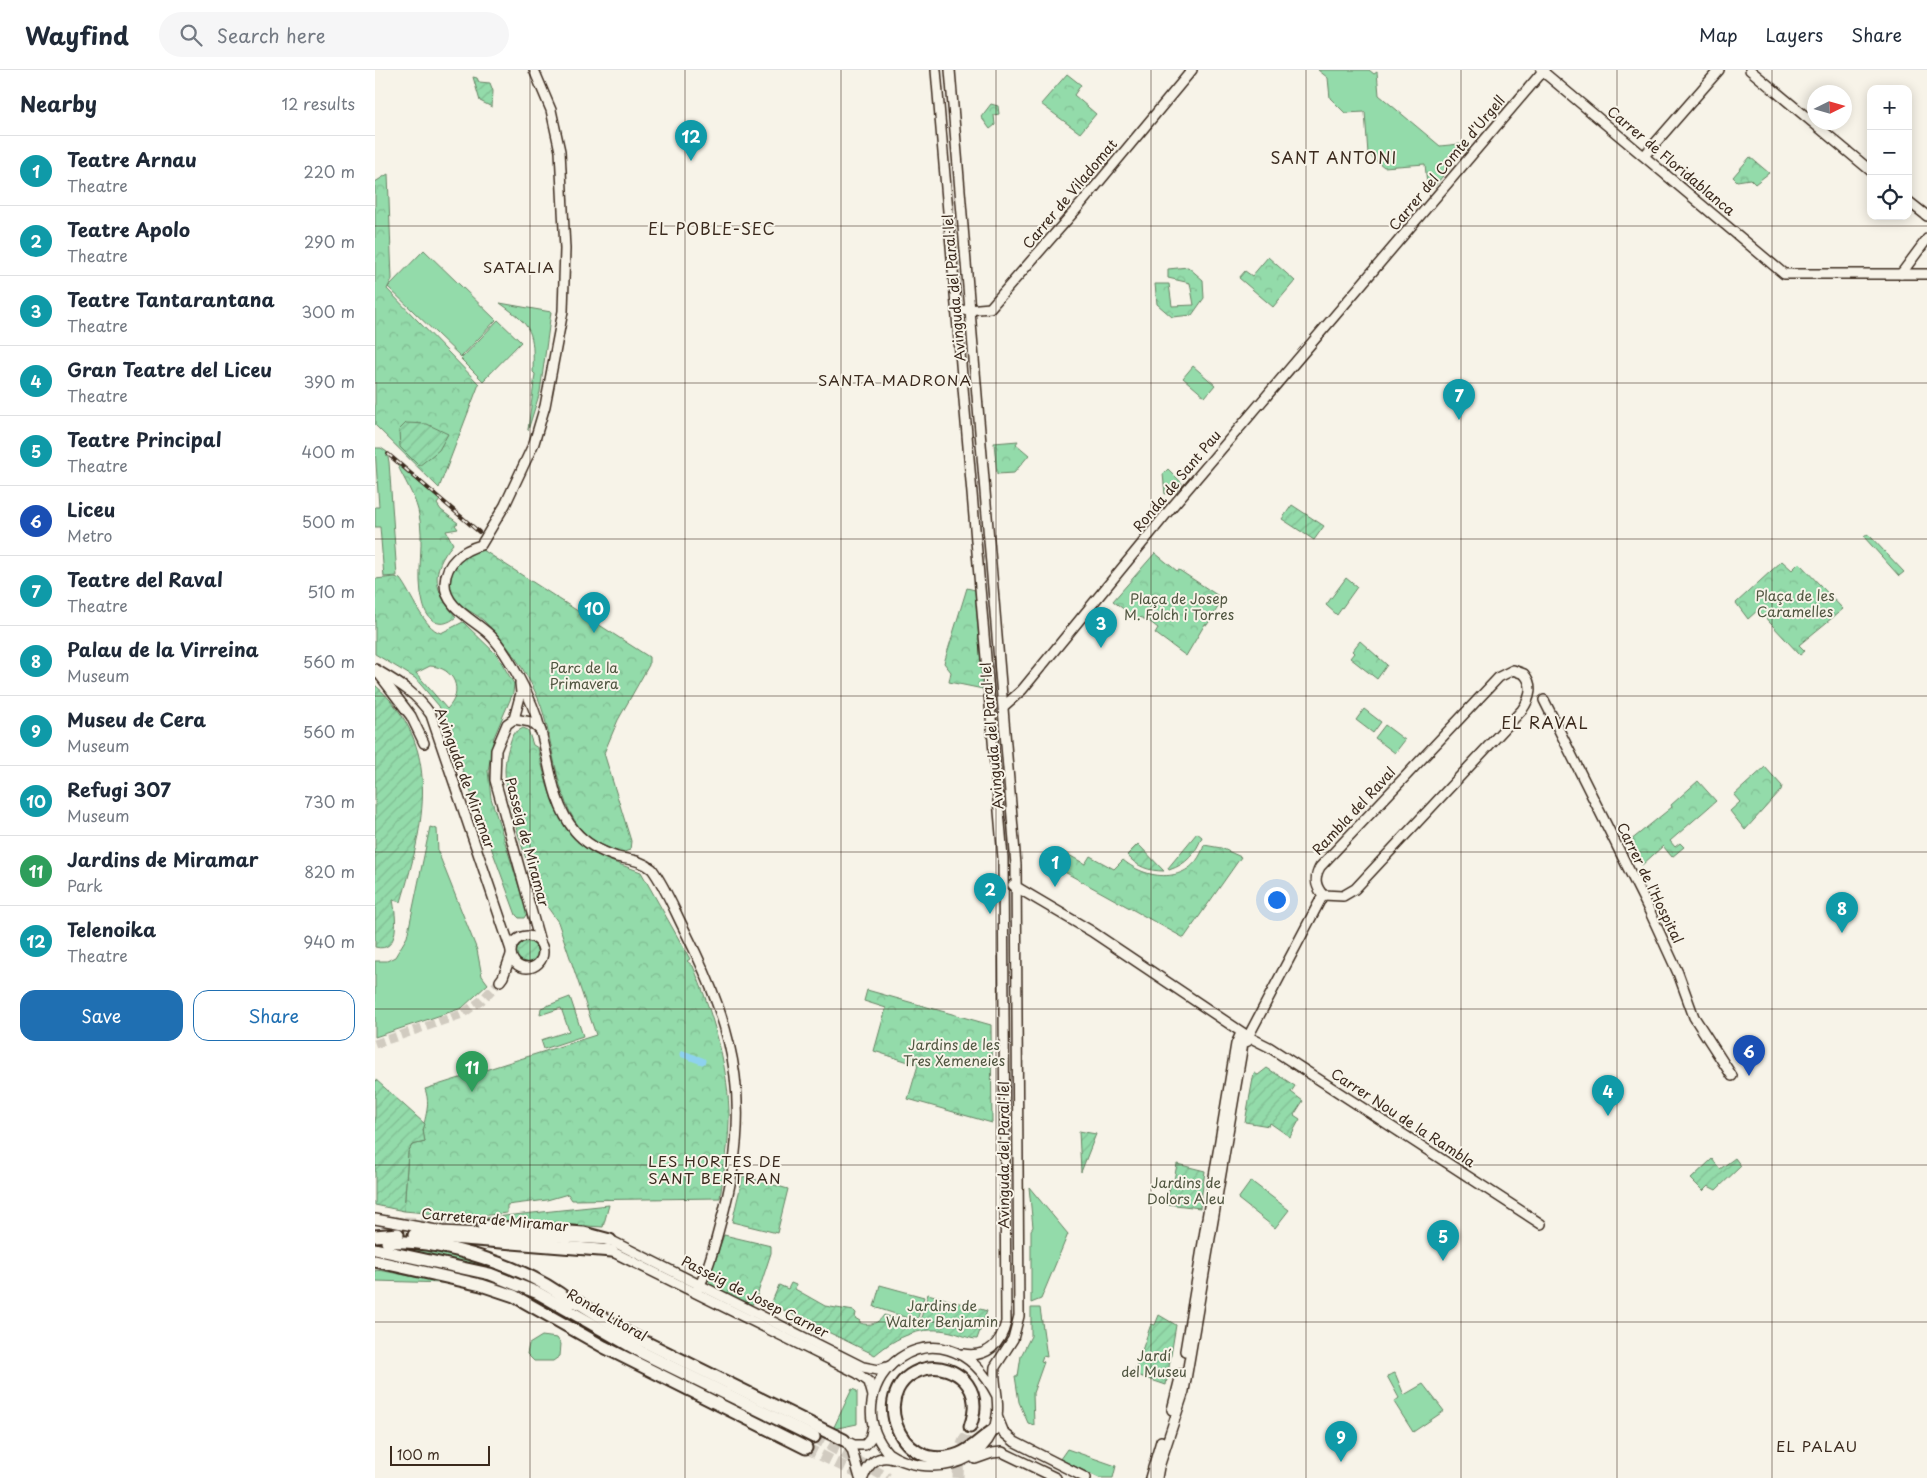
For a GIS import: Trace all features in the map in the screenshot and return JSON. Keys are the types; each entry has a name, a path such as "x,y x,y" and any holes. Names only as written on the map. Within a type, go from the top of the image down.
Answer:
{"highway":[{"path":"483,1226 584,1232 611,1246"},
{"path":"375,1236 406,1234 447,1240 611,1246"},
{"path":"387,1242 425,1244 484,1259 533,1277 566,1298 633,1347"},
{"name":"Ronda Litoral","path":"375,1249 490,1274 538,1292 633,1347 813,1437"},
{"name":"Ronda Litoral","path":"375,1260 481,1284 513,1296 604,1347 806,1448"},
{"path":"375,1267 399,1266"},
{"path":"566,1298 579,1303 629,1334 844,1440"},
{"path":"971,1427 974,1400 969,1387 961,1377 945,1369 932,1368 918,1371 907,1378 895,1397 894,1417 901,1436 916,1451 932,1457 952,1456 971,1448 993,1430"}],"street":[{"path":"534,70 551,110 560,151 565,250 563,311 545,406 535,443 508,499 481,545 467,550 455,558 448,570 445,584 448,597 455,607 483,626 495,640 519,678 533,708 541,732 555,791 566,818 576,832 602,851 646,864 657,876 702,964 725,1030 736,1081 739,1124 733,1179 719,1231 698,1288"},
{"name":"Avinguda del Paral·lel","path":"936,70 1004,880 1006,1322 1002,1334 989,1350 980,1355 961,1354"},
{"name":"Avinguda del Paral·lel","path":"950,70 1004,706 1017,886 1019,1316 1013,1338 995,1367 997,1396"},
{"name":"Carrer de Viladomat","path":"956,311 990,308 1080,205 1192,70"},
{"path":"1644,156 1719,70"},
{"path":"1750,70 1867,168"},
{"name":"Carrer de Floridablanca","path":"1543,71 1784,274 1901,274"},
{"name":"Carrer del Comte d'Urgell","path":"1371,274 1543,71"},
{"path":"1912,204 1927,216"},
{"path":"1927,238 1909,260 1901,274 1927,274"},
{"name":"Ronda de Sant Pau","path":"1004,706 1023,690 1172,507 1371,274"},
{"path":"376,670 411,716 424,743 423,734 425,728 431,728 437,733"},
{"name":"Avinguda de Miramar","path":"376,670 404,685 416,695 431,715 511,953"},
{"name":"Rambla del Raval","path":"1507,671 1519,671 1527,678 1530,687 1529,698 1522,710 1355,889 1343,896 1323,895 1318,890 1315,879 1320,867 1499,676 1507,671"},
{"name":"Passeig de Miramar","path":"519,678 519,704 514,719 507,724 496,750 495,780 540,942"},
{"name":"Carrer de l'Hospital","path":"1544,700 1650,912 1678,973 1694,1017 1732,1076"},
{"path":"519,704 521,702 533,708"},
{"path":"531,722 534,719 533,708"},
{"path":"514,719 531,722 541,732"},
{"name":"Carrer Nou de la Rambla","path":"1004,880 1091,931 1236,1027 1245,1037 1269,1047 1541,1224"},
{"path":"1150,1478 1172,1409 1181,1372 1236,1044 1245,1037 1254,1025 1323,895"},
{"name":"Passeig de Miramar","path":"525,936 534,927 533,918"},
{"name":"Avinguda de Miramar","path":"501,919 507,930 525,936"},
{"path":"511,953 515,963 522,967 533,967 541,960 543,951 540,942 525,936 513,942 501,979 522,967"},
{"path":"1157,1478 1184,1391 1245,1037"},
{"name":"Carretera de Miramar","path":"375,1219 441,1231 583,1240 611,1246"},
{"name":"Passeig de Josep Carner","path":"611,1246 863,1367 878,1370 890,1366"},
{"name":"Passeig de Josep Carner","path":"698,1288 862,1376 871,1386 873,1399"},
{"path":"844,1440 854,1445 865,1445 873,1431 873,1399 877,1383 890,1366 905,1354 921,1348 943,1347 961,1354 980,1370 997,1396 997,1416 993,1430 975,1459"},
{"path":"997,1416 1004,1433 1015,1442 1086,1478"},
{"path":"874,1423 882,1444 894,1459"},
{"path":"844,1440 852,1450 861,1478"},
{"path":"861,1478 873,1461 883,1457 894,1459 923,1474 935,1474 952,1471 992,1452 1001,1452 1057,1478"}],"green space":[{"path":"1318,70 1369,70 1374,74 1377,72 1379,95 1440,146 1460,144 1463,151 1434,187 1427,184 1425,164 1384,167 1368,154 1365,112 1345,113 1330,98 1328,78"},
{"path":"1067,74 1081,85 1074,95 1096,114 1080,133 1041,104"},
{"path":"473,77 477,78 479,82 490,83 493,91 492,107 480,101"},
{"path":"991,104 998,106 999,114 994,115 995,125 990,129 981,117"},
{"path":"1750,157 1769,173 1755,184 1750,179 1737,181 1733,177"},
{"path":"388,174 392,279 387,289 479,384 439,488 375,425 375,182"},
{"path":"424,250 496,320 461,357 388,287"},
{"path":"1268,257 1295,281 1273,307 1239,278 1245,271 1252,276"},
{"path":"1188,267 1203,280 1204,298 1192,315 1172,317 1157,304 1155,284 1169,284 1172,306 1194,305 1190,283 1168,278 1168,269"},
{"path":"500,303 551,312 540,392 528,430 535,374 533,372 532,338 519,318"},
{"path":"498,320 521,342 483,381 461,359"},
{"path":"1193,366 1215,385 1205,397 1183,378"},
{"path":"406,423 427,424 448,434 439,450 419,466 400,447 399,430"},
{"path":"1018,441 1016,444 1029,455 1014,473 997,474 994,443"},
{"path":"375,448 381,448 387,452 389,462 397,576 384,577 380,527 375,527 375,507 379,507"},
{"path":"397,464 440,500 437,504 441,510 458,523 455,525 458,529 446,531 453,544 445,554 438,573 439,590 456,617 445,623 435,622 425,610 420,581 421,533 418,510"},
{"path":"1168,469 1182,483 1176,491 1165,494 1163,474"},
{"path":"1292,505 1324,526 1314,540 1282,519"},
{"path":"1868,534 1904,572 1899,576 1864,537"},
{"name":"Parc de la Primavera","path":"483,550 649,657 649,665 618,720 604,753 631,841 630,850 621,853 603,846 580,828 570,812 563,794 544,715 528,678 500,637 484,621 461,605 450,591 449,576 456,563 469,554"},
{"name":"Plaça de Josep M. Folch i Torres","path":"1155,553 1177,571 1179,570 1223,599 1186,656 1155,633 1158,628 1149,621 1141,617 1139,621 1113,601"},
{"name":"Plaça de les Caramelles","path":"1782,561 1792,570 1799,563 1843,609 1799,645 1805,651 1800,655 1758,610 1748,619 1736,603"},
{"path":"395,577 400,579 423,618 435,630 441,633 463,622 497,655 514,684 513,693 494,737 488,771 491,798 527,913 524,918 519,918 516,915 439,706 415,678 375,654 375,579","holes":["430,666 438,667 451,675 456,688 455,695 447,709 416,673"]},
{"path":"1346,578 1357,587 1337,615 1326,605"},
{"path":"967,588 975,590 983,689 949,682 951,672 944,663"},
{"path":"1360,641 1387,665 1377,679 1350,658 1354,653 1352,651"},
{"path":"375,685 397,708 411,733 420,760 423,787 421,815 409,873 401,902 393,900 395,932 389,945 383,948 375,947"},
{"path":"1364,709 1381,722 1373,733 1356,720"},
{"path":"1385,725 1405,740 1395,753 1375,738"},
{"path":"523,728 528,730 533,745 538,748 551,796 564,825 574,838 586,848 601,857 641,872 690,959 687,961 693,966 706,1001 722,1055 728,1092 729,1132 720,1198 572,1200 568,1194 547,1200 507,1205 507,1213 470,1217 404,1211 408,1152 412,1145 425,1142 424,1128 428,1104 425,1089 596,1035 558,922 546,905 543,904 537,886 535,887 509,799 505,771 506,757 513,734"},
{"path":"1765,767 1782,786 1781,790 1745,830 1730,811 1740,802 1734,795"},
{"path":"1698,781 1716,801 1670,841 1675,847 1680,843 1684,847 1672,857 1663,846 1642,865 1630,841 1672,807 1671,805"},
{"path":"430,827 437,829 438,852 477,950 482,976 488,984 462,1008 375,1037 375,961 387,961 395,957 407,937"},
{"path":"1197,833 1202,837 1193,853 1181,865 1169,870 1168,868"},
{"path":"1138,844 1164,871 1144,868 1127,855"},
{"path":"1204,845 1221,848 1241,857 1184,938 1050,864 1058,849 1085,864 1090,856 1114,869 1123,860 1145,872 1169,875 1180,873 1190,867 1198,858"},
{"path":"523,941 531,941 538,948 538,956 531,963 523,963 516,956 516,948"},
{"name":"Jardins de les Tres Xemeneies","path":"867,990 991,1025 992,1123 908,1099 918,1065 874,1051 886,1008 864,1001"},
{"path":"570,997 583,1036 544,1049 541,1040 569,1031 561,1008 540,1015 541,1008"},
{"path":"1267,1068 1295,1086 1291,1092 1303,1101 1294,1115 1300,1119 1290,1137 1270,1123 1269,1126 1245,1122 1254,1073 1258,1075"},
{"path":"375,1079 425,1124 423,1130 425,1142 412,1145 408,1152 404,1211 375,1205"},
{"path":"1079,1131 1096,1134 1081,1172"},
{"path":"1735,1158 1741,1166 1716,1190 1708,1186 1703,1191 1691,1179 1712,1159 1720,1169"},
{"name":"Jardins de Dolors Aleu","path":"1177,1164 1205,1171 1200,1208 1167,1204 1171,1179 1174,1180"},
{"path":"743,1176 788,1189 777,1233 732,1222"},
{"path":"1251,1181 1289,1210 1275,1228 1238,1199"},
{"path":"1029,1187 1068,1234 1041,1299 1031,1303 1031,1230 1033,1227"},
{"path":"609,1205 603,1227 476,1219"},
{"path":"724,1235 771,1246 771,1253 753,1304 748,1304 712,1288 708,1279"},
{"path":"387,1245 440,1251 513,1272 572,1305 527,1283 489,1268"},
{"path":"375,1270 384,1271 446,1283 375,1281"},
{"name":"Jardins de Walter Benjamin","path":"791,1283 796,1285 795,1289 825,1306 854,1311 856,1313 855,1318 864,1324 876,1322 884,1315 919,1325 928,1294 987,1311 977,1339 941,1330 920,1331 892,1342 875,1355 771,1304 779,1285 788,1289"},
{"path":"880,1285 924,1297 917,1321 874,1307"},
{"path":"1031,1308 1040,1308 1047,1357 1043,1356 1041,1361 1044,1362 1033,1393 1034,1425 1028,1423 1019,1402 1015,1376 1018,1376 1021,1356 1031,1336"},
{"name":"Jardí del Museu","path":"1159,1315 1176,1325 1166,1385 1134,1374 1151,1324 1155,1325"},
{"path":"542,1336 557,1338 561,1344 560,1356 553,1361 534,1361 527,1354 529,1344"},
{"path":"1395,1373 1404,1395 1423,1384 1444,1411 1413,1432 1394,1402 1399,1398 1387,1376"},
{"path":"852,1389 857,1391 857,1424 833,1429"},
{"path":"1067,1449 1116,1466 1113,1478 1099,1478 1060,1459"}],"waterway":[{"path":"683,1054 702,1061"}],"tunnel":[{"path":"375,1044 462,1014 482,1000 500,981"},
{"path":"404,1222 483,1226"},
{"path":"958,1478 959,1451 970,1427"},
{"path":"814,1437 888,1478"},
{"path":"806,1448 867,1478"}],"railway":[{"path":"388,454 479,532"}],"place":[{"name":"Telenoika","path":"691,161"},
{"name":"Teatre del Raval","path":"1459,420"},
{"name":"Refugi 307","path":"594,633"},
{"name":"Teatre Tantarantana","path":"1101,648"},
{"name":"Teatre Arnau","path":"1055,887"},
{"name":"Teatre Apolo","path":"990,914"},
{"name":"Palau de la Virreina","path":"1842,933"},
{"name":"Liceu","path":"1749,1076"},
{"name":"Jardins de Miramar","path":"472,1092"},
{"name":"Gran Teatre del Liceu","path":"1608,1116"},
{"name":"Teatre Principal","path":"1443,1261"},
{"name":"Museu de Cera","path":"1341,1462"}],"district":[{"name":"SANT ANTONI","path":"1334,158"},
{"name":"EL POBLE-SEC","path":"712,229"},
{"name":"SATALIA","path":"519,268"},
{"name":"SANTA MADRONA","path":"895,381"},
{"name":"EL RAVAL","path":"1545,723"},
{"name":"LES HORTES DE SANT BERTRAN","path":"715,1170"},
{"name":"EL PALAU","path":"1817,1447"}]}
